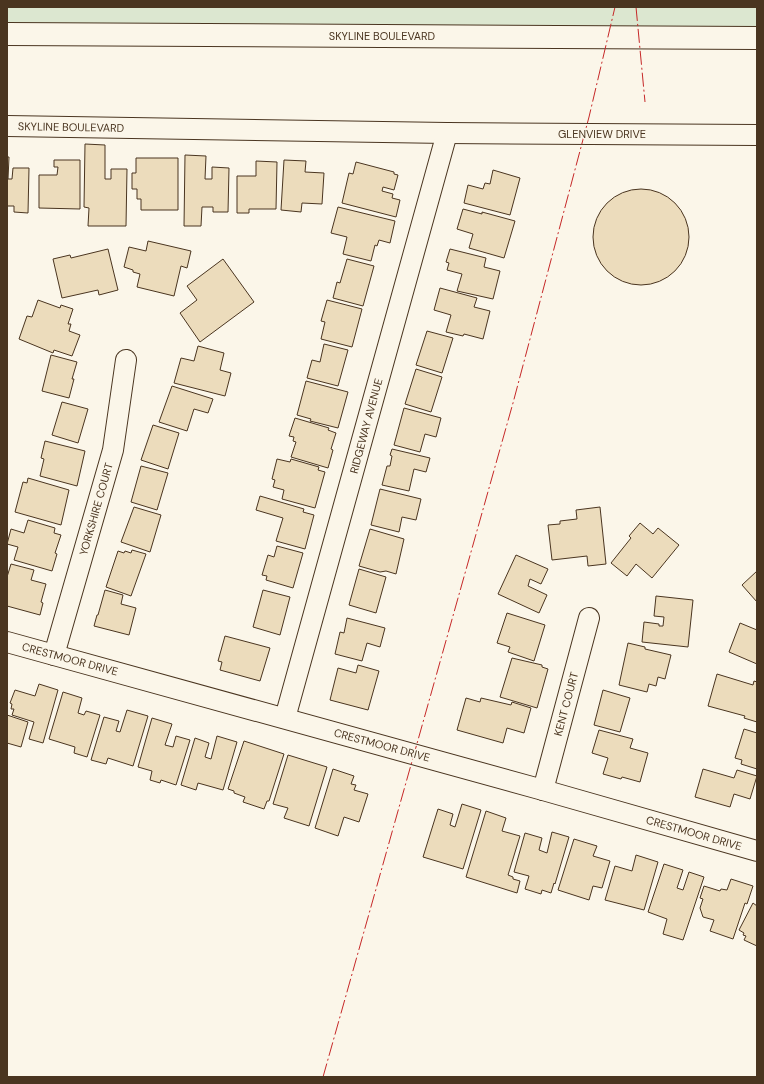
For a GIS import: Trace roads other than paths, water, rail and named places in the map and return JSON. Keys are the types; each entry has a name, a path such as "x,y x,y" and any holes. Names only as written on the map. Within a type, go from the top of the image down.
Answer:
{"main road":[{"name":"SKYLINE BOULEVARD","path":"7,34 757,38"}],"street":[{"name":"SKYLINE BOULEVARD","path":"7,126 447,133"},
{"name":"GLENVIEW DRIVE","path":"447,133 757,135"},
{"name":"RIDGEWAY AVENUE","path":"285,718 447,133"},
{"name":"YORKSHIRE COURT","path":"54,655 113,450 126,360"},
{"name":"KENT COURT","path":"543,790 589,618"},
{"name":"CRESTMOOR DRIVE","path":"7,642 285,718 757,851"}]}
